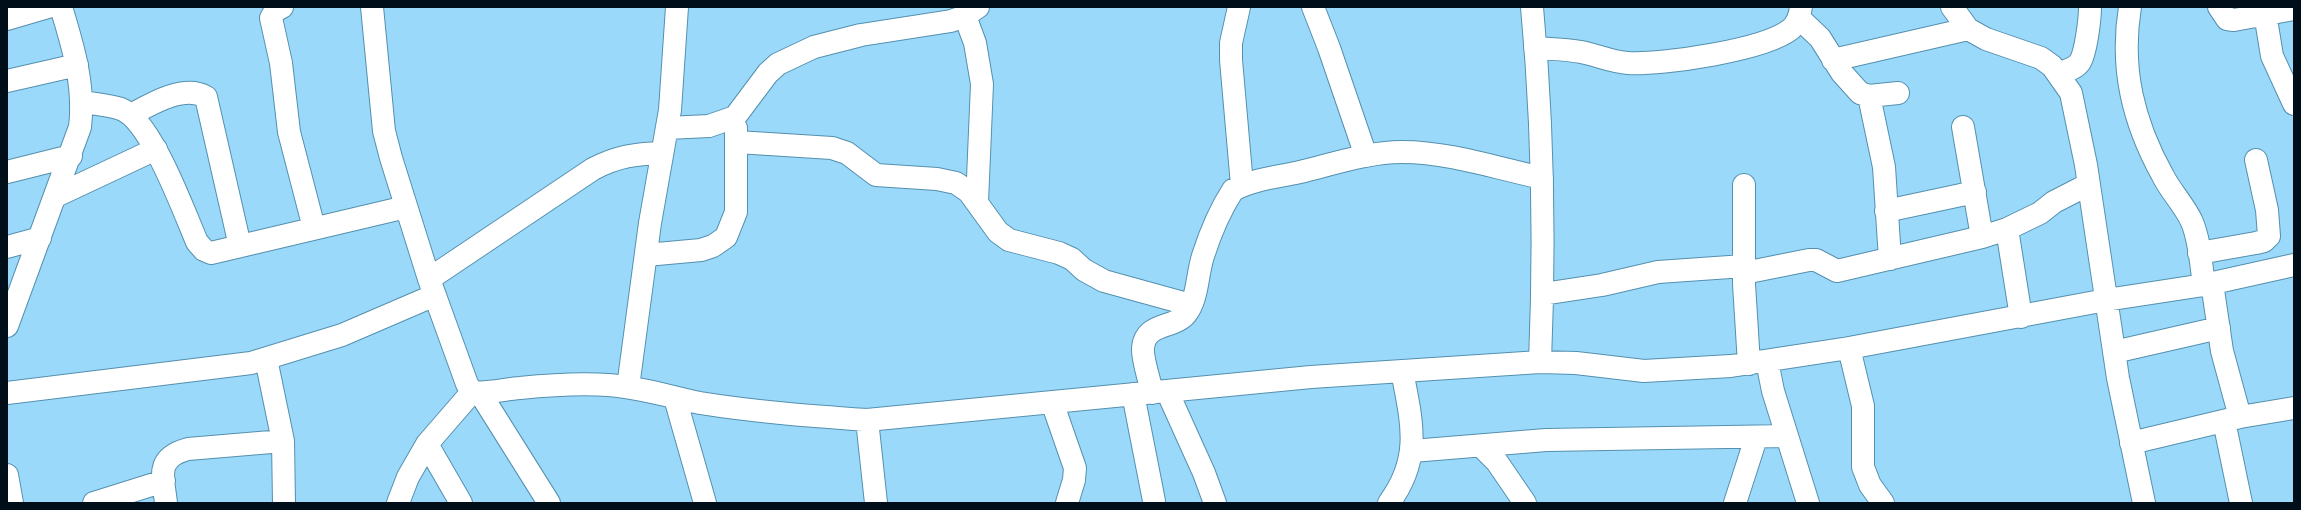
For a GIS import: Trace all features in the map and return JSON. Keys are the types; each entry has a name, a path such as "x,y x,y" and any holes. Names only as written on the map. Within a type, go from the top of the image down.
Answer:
{"street":[{"path":"7,19 48,7"},
{"path":"7,326 71,156 80,127 82,102 77,65 61,7"},
{"path":"282,7 275,12 271,18 281,63 288,132 314,228"},
{"path":"372,7 384,131 406,207 432,287 467,384 476,392 549,503"},
{"path":"628,387 646,255 673,85 677,7"},
{"path":"1239,7 1231,43 1231,60 1242,185"},
{"path":"1313,7 1329,48 1366,156"},
{"path":"1532,7 1542,178 1543,294 1540,362"},
{"path":"1952,7 1968,29 1986,39 2041,58 2052,66 2071,93 2088,184 2114,352 2144,503"},
{"path":"2058,74 2072,69 2080,62 2084,51 2090,7"},
{"path":"2130,7 2127,27 2127,69 2139,128 2172,192 2192,221 2208,284 2222,351 2232,419 2241,503"},
{"path":"2219,7 2227,18 2234,20 2264,10 2294,9"},
{"path":"2264,10 2272,56 2294,104"},
{"path":"667,128 709,126 735,117 768,73 778,64 792,56 814,48 861,35 951,21 972,12 975,43 982,84 976,202"},
{"path":"1535,48 1568,50 1626,63 1670,62 1742,48 1783,34 1793,28 1800,12 1820,38 1833,60 1860,93 1870,96 1898,93"},
{"path":"1833,60 1968,29"},
{"path":"7,81 77,65"},
{"path":"131,115 155,102 171,97 198,92 206,97 240,246"},
{"path":"1870,96 1884,167 1890,259"},
{"path":"82,102 122,109 131,115 141,125 156,150 197,242 204,250 212,253 406,207"},
{"path":"646,255 702,250 713,246 726,237 736,212 737,142 735,117"},
{"path":"1963,127 1982,237"},
{"path":"737,142 832,148 848,154 876,175 937,179 956,183 969,192 998,232 1009,240 1060,253 1072,259 1084,270 1104,282 1191,305"},
{"path":"56,196 156,150"},
{"path":"1154,501 1151,393 1143,348 1148,336 1154,329 1186,315 1191,305 1203,257 1220,214 1233,190 1242,185 1366,156 1400,152 1425,153 1542,178"},
{"path":"7,394 226,367 266,359 342,335 432,287 593,168 612,159 625,156 662,153"},
{"path":"7,172 71,156"},
{"path":"2199,253 2256,243 2264,241 2269,236 2267,210 2256,160"},
{"path":"1543,294 1602,285 1658,272 1744,269 1809,260 1816,260 1837,271 1982,237 2007,229 2040,213 2054,202 2088,184"},
{"path":"1744,185 1744,269 1758,362 1773,391 1808,503"},
{"path":"1886,211 1975,192"},
{"path":"2007,229 2021,317"},
{"path":"7,247 40,238"},
{"path":"398,503 408,477 427,444 476,392 579,383 628,387 675,398 773,413 867,420 1310,378 1540,362 1644,371 1704,369 1849,348 2106,300 2208,284 2294,265"},
{"path":"2114,352 2218,328"},
{"path":"1849,348 1863,406 1863,467 1870,485 1883,503"},
{"path":"266,359 283,441 284,503"},
{"path":"1389,503 1404,480 1412,451 1411,419 1402,371"},
{"path":"1151,393 1204,473 1215,503"},
{"path":"675,398 704,503"},
{"path":"1052,402 1075,468 1074,480 1067,503"},
{"path":"2131,443 2232,419 2294,408"},
{"path":"867,420 876,503"},
{"path":"1412,451 1546,440 1756,438 1787,436"},
{"path":"1735,503 1756,438"},
{"path":"166,503 163,468 168,457 177,452 188,449 283,441"},
{"path":"427,444 461,503"},
{"path":"1481,446 1497,462 1525,503"},
{"path":"7,475 12,503"},
{"path":"94,503 164,481"}]}
